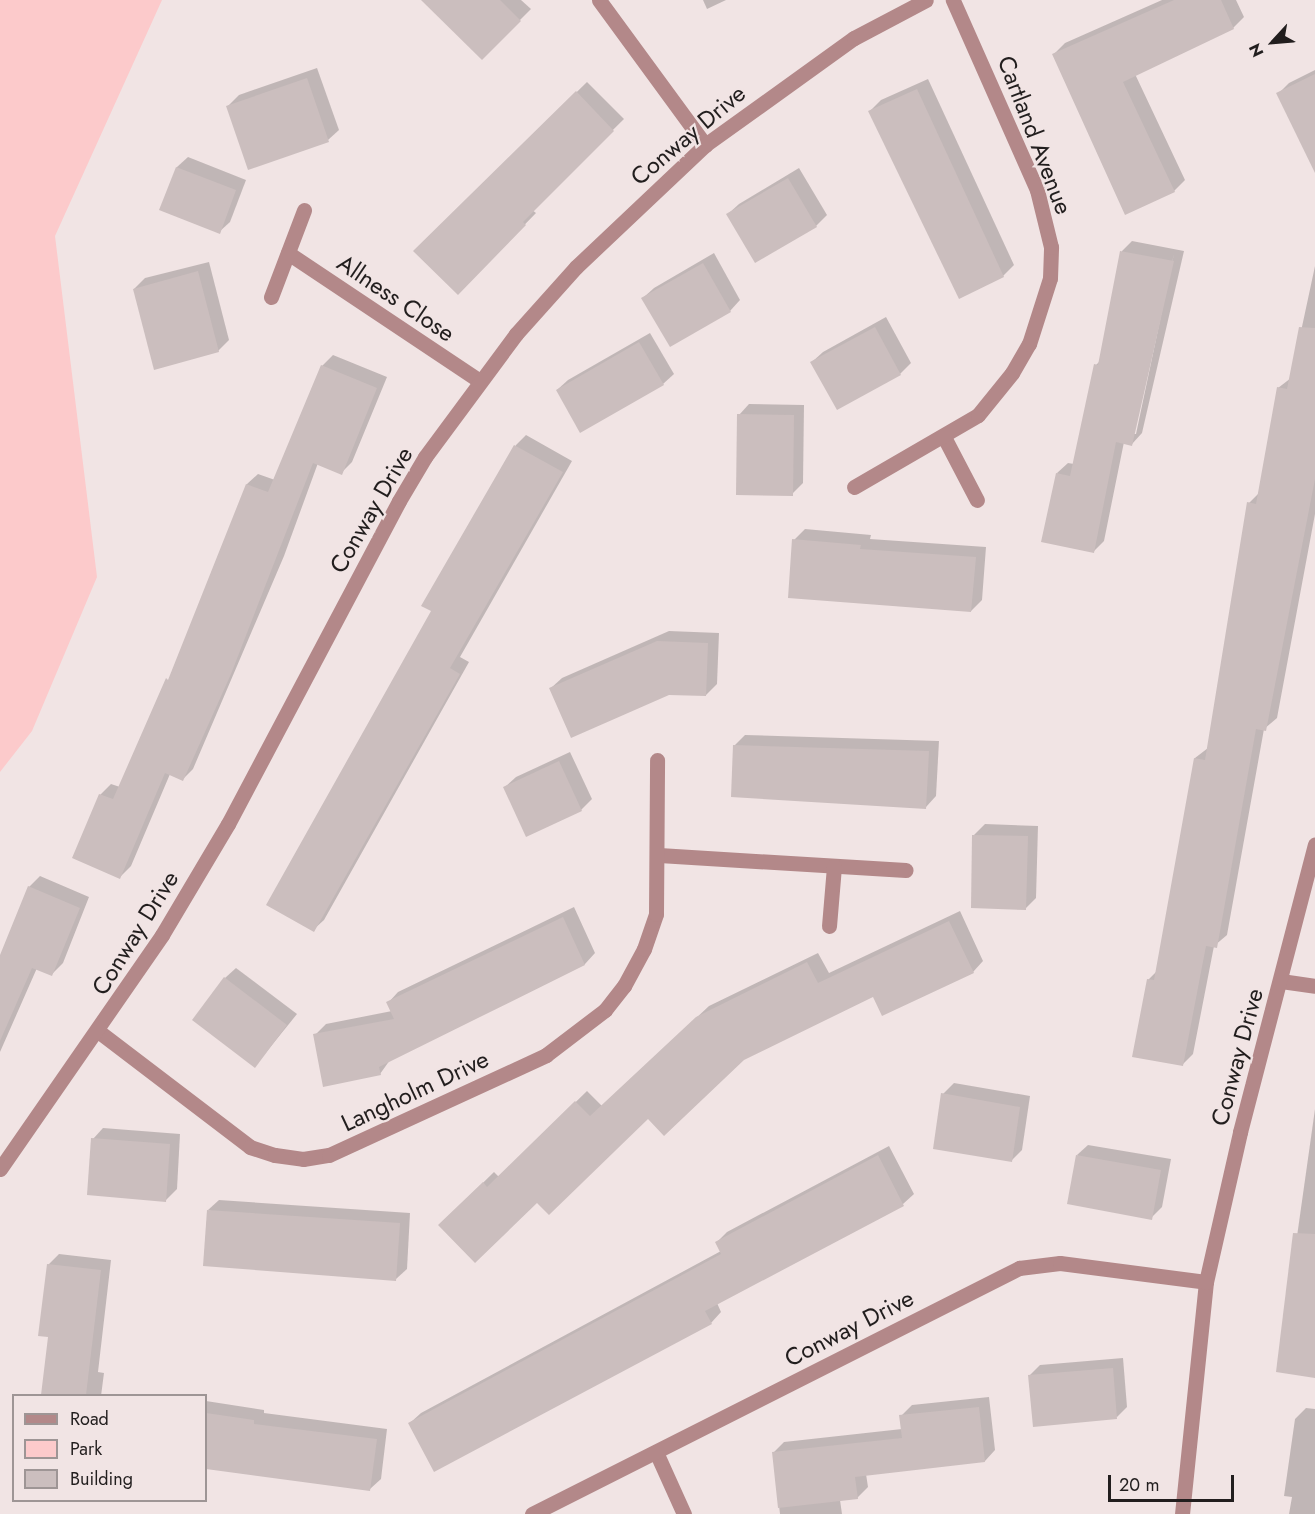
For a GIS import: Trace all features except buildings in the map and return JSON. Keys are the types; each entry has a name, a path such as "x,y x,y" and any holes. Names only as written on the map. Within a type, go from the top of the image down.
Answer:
{"street":[{"path":"599,0 705,145"},
{"name":"Conway Drive","path":"0,1168 99,1031 162,935 228,824 399,501 480,381 576,267 705,145 854,38 926,0"},
{"name":"Cartland Avenue","path":"854,488 944,437 985,407 1029,344 1050,278 1051,247 1037,190 953,0"},
{"path":"271,297 304,210"},
{"name":"Allness Close","path":"288,253 480,381"},
{"path":"944,437 977,500"},
{"name":"Langholm Drive","path":"99,1031 250,1147 274,1155 329,1155 546,1055 605,1010 624,986 644,949 656,914 659,855 657,760"},
{"name":"Conway Drive","path":"1182,1514 1206,1282 1315,845"},
{"path":"659,855 906,870"},
{"path":"829,926 834,866"},
{"path":"1281,981 1315,986"},
{"name":"Conway Drive","path":"532,1514 1019,1268 1060,1263 1206,1282"},
{"path":"656,1452 684,1514"}],"green space":[{"path":"0,0 162,0 55,236 97,577 32,731 0,772"}]}
